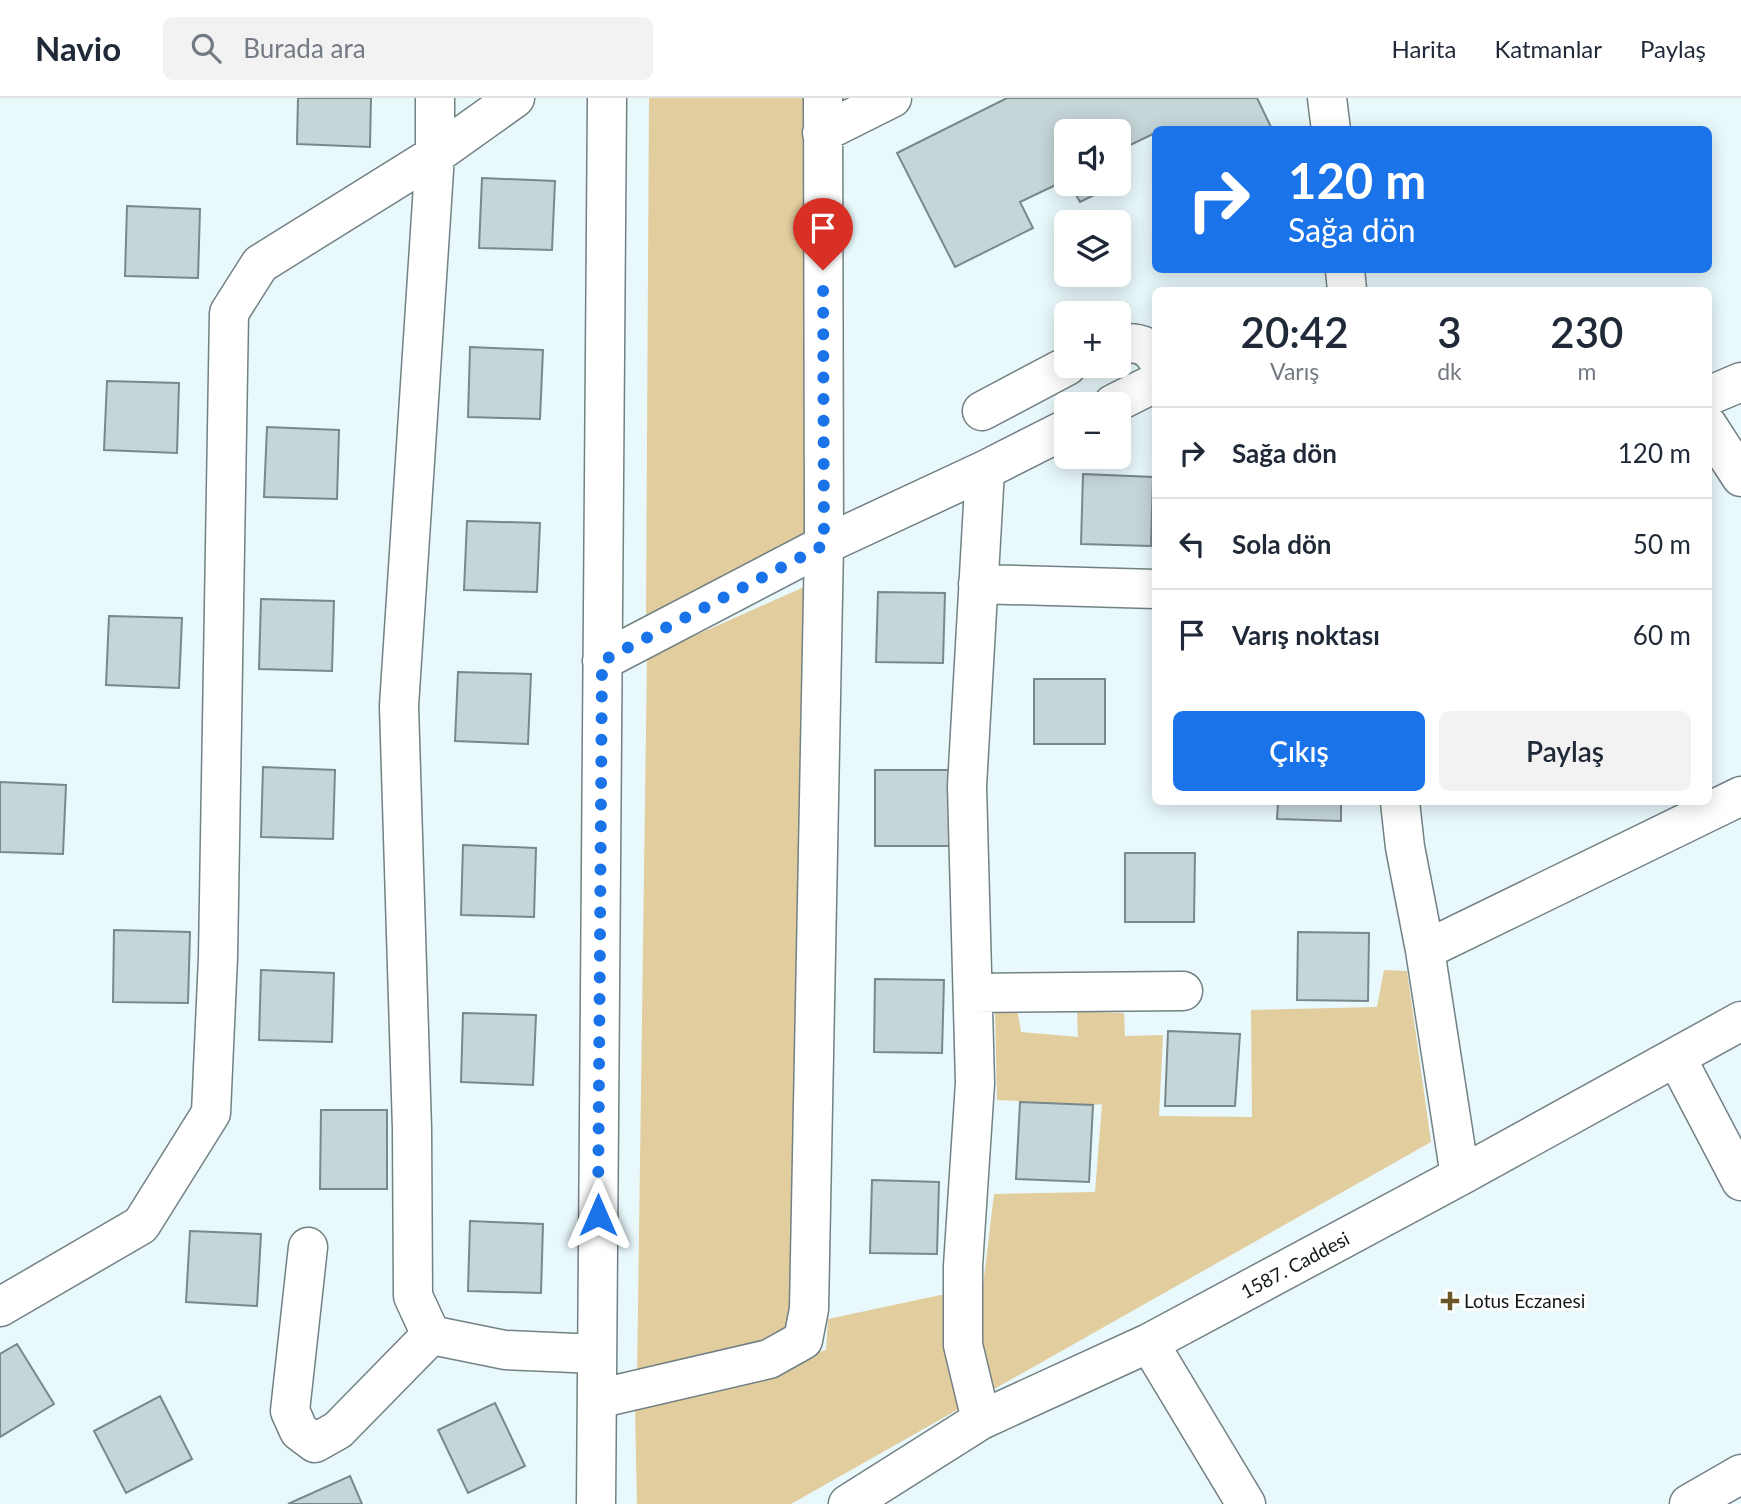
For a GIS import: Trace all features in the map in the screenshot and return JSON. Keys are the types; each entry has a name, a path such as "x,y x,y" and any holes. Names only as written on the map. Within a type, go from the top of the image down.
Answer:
{"street":[{"path":"431,1335 413,1296 412,1129 400,706 435,155 435,98"},
{"path":"0,1307 141,1224 211,1113 218,943 229,313 260,264 435,155 515,98"},
{"path":"596,1504 607,98"},
{"path":"597,1399 769,1359 803,1340 809,1310 824,545 823,115 892,98"},
{"path":"1327,98 1330,126"},
{"path":"1131,344 1142,344 1152,351"},
{"path":"982,411 1054,373"},
{"path":"1712,394 1741,382"},
{"path":"1131,395 1152,384"},
{"path":"1712,432 1741,477"},
{"path":"602,661 824,545 1054,435"},
{"path":"981,1420 963,1345 963,1266 975,1083 967,786 985,470"},
{"path":"978,584 1152,589"},
{"path":"1425,950 1741,796"},
{"path":"1400,805 1460,1177"},
{"path":"973,993 1183,991"},
{"name":"1587. Caddesi","path":"848,1504 981,1420 1149,1343 1460,1177 1741,1021"},
{"path":"1676,1057 1741,1181"},
{"path":"308,1247 290,1410 299,1432 315,1443 338,1430 431,1335"},
{"path":"431,1335 505,1350 597,1354"},
{"path":"1149,1343 1246,1504"},
{"path":"1689,1504 1741,1474"}],"shaded area":[{"path":"649,98 805,98 808,540 646,618"},
{"path":"813,583 805,1329 637,1381 647,657"},
{"path":"1384,970 1407,971 1431,1142 791,1504 637,1504 635,1408 826,1350 828,1319 983,1286 994,1194 1095,1192 1102,1104 997,1100 995,1011 1017,1008 1021,1032 1078,1037 1077,1011 1124,1013 1125,1036 1163,1035 1159,1116 1252,1117 1251,1010 1377,1007"}],"building":[{"path":"298,98 371,98 370,147 297,144"},
{"path":"1007,98 1257,98 1271,126 1152,126 1152,134 1131,145 1131,119 1054,119 1054,186 1020,202 1033,228 955,267 897,153"},
{"path":"482,178 555,181 552,250 479,248"},
{"path":"1077,196 1092,196 1080,202"},
{"path":"127,206 200,209 198,278 125,276"},
{"path":"470,347 543,350 540,419 468,417"},
{"path":"107,381 179,383 177,453 104,450"},
{"path":"267,427 339,430 337,499 264,497"},
{"path":"1083,474 1152,477 1151,546 1081,544"},
{"path":"467,521 540,523 537,592 464,590"},
{"path":"878,592 945,593 943,663 876,662"},
{"path":"261,599 334,601 332,671 259,669"},
{"path":"109,616 182,618 179,688 106,685"},
{"path":"458,672 531,674 528,744 455,741"},
{"path":"1034,679 1105,679 1105,744 1034,744"},
{"path":"263,767 335,770 333,839 261,837"},
{"path":"875,770 949,770 949,846 875,846"},
{"path":"0,782 66,785 63,854 0,852"},
{"path":"1278,805 1341,805 1341,821 1277,819"},
{"path":"463,845 536,848 534,917 461,915"},
{"path":"1125,853 1195,853 1194,922 1125,922"},
{"path":"114,930 190,932 188,1003 113,1002"},
{"path":"1298,932 1369,933 1368,1001 1297,1000"},
{"path":"261,970 334,973 332,1042 259,1040"},
{"path":"875,979 944,980 942,1053 874,1052"},
{"path":"463,1013 536,1015 533,1085 461,1082"},
{"path":"1168,1031 1240,1034 1235,1106 1165,1106"},
{"path":"1020,1102 1093,1105 1089,1182 1016,1179"},
{"path":"321,1110 387,1110 387,1189 320,1189"},
{"path":"872,1180 939,1182 937,1254 870,1253"},
{"path":"470,1221 543,1224 541,1293 468,1291"},
{"path":"190,1231 261,1234 257,1306 186,1302"},
{"path":"17,1344 54,1404 0,1437 0,1354"},
{"path":"160,1396 192,1459 126,1493 94,1431"},
{"path":"495,1403 525,1466 468,1493 438,1430"},
{"path":"350,1476 362,1504 288,1504"}],"place":[{"name":"Lotus Eczanesi","path":"1450,1301"}],"route":[{"path":"598,1215 602,661 824,545 823,270"}]}
